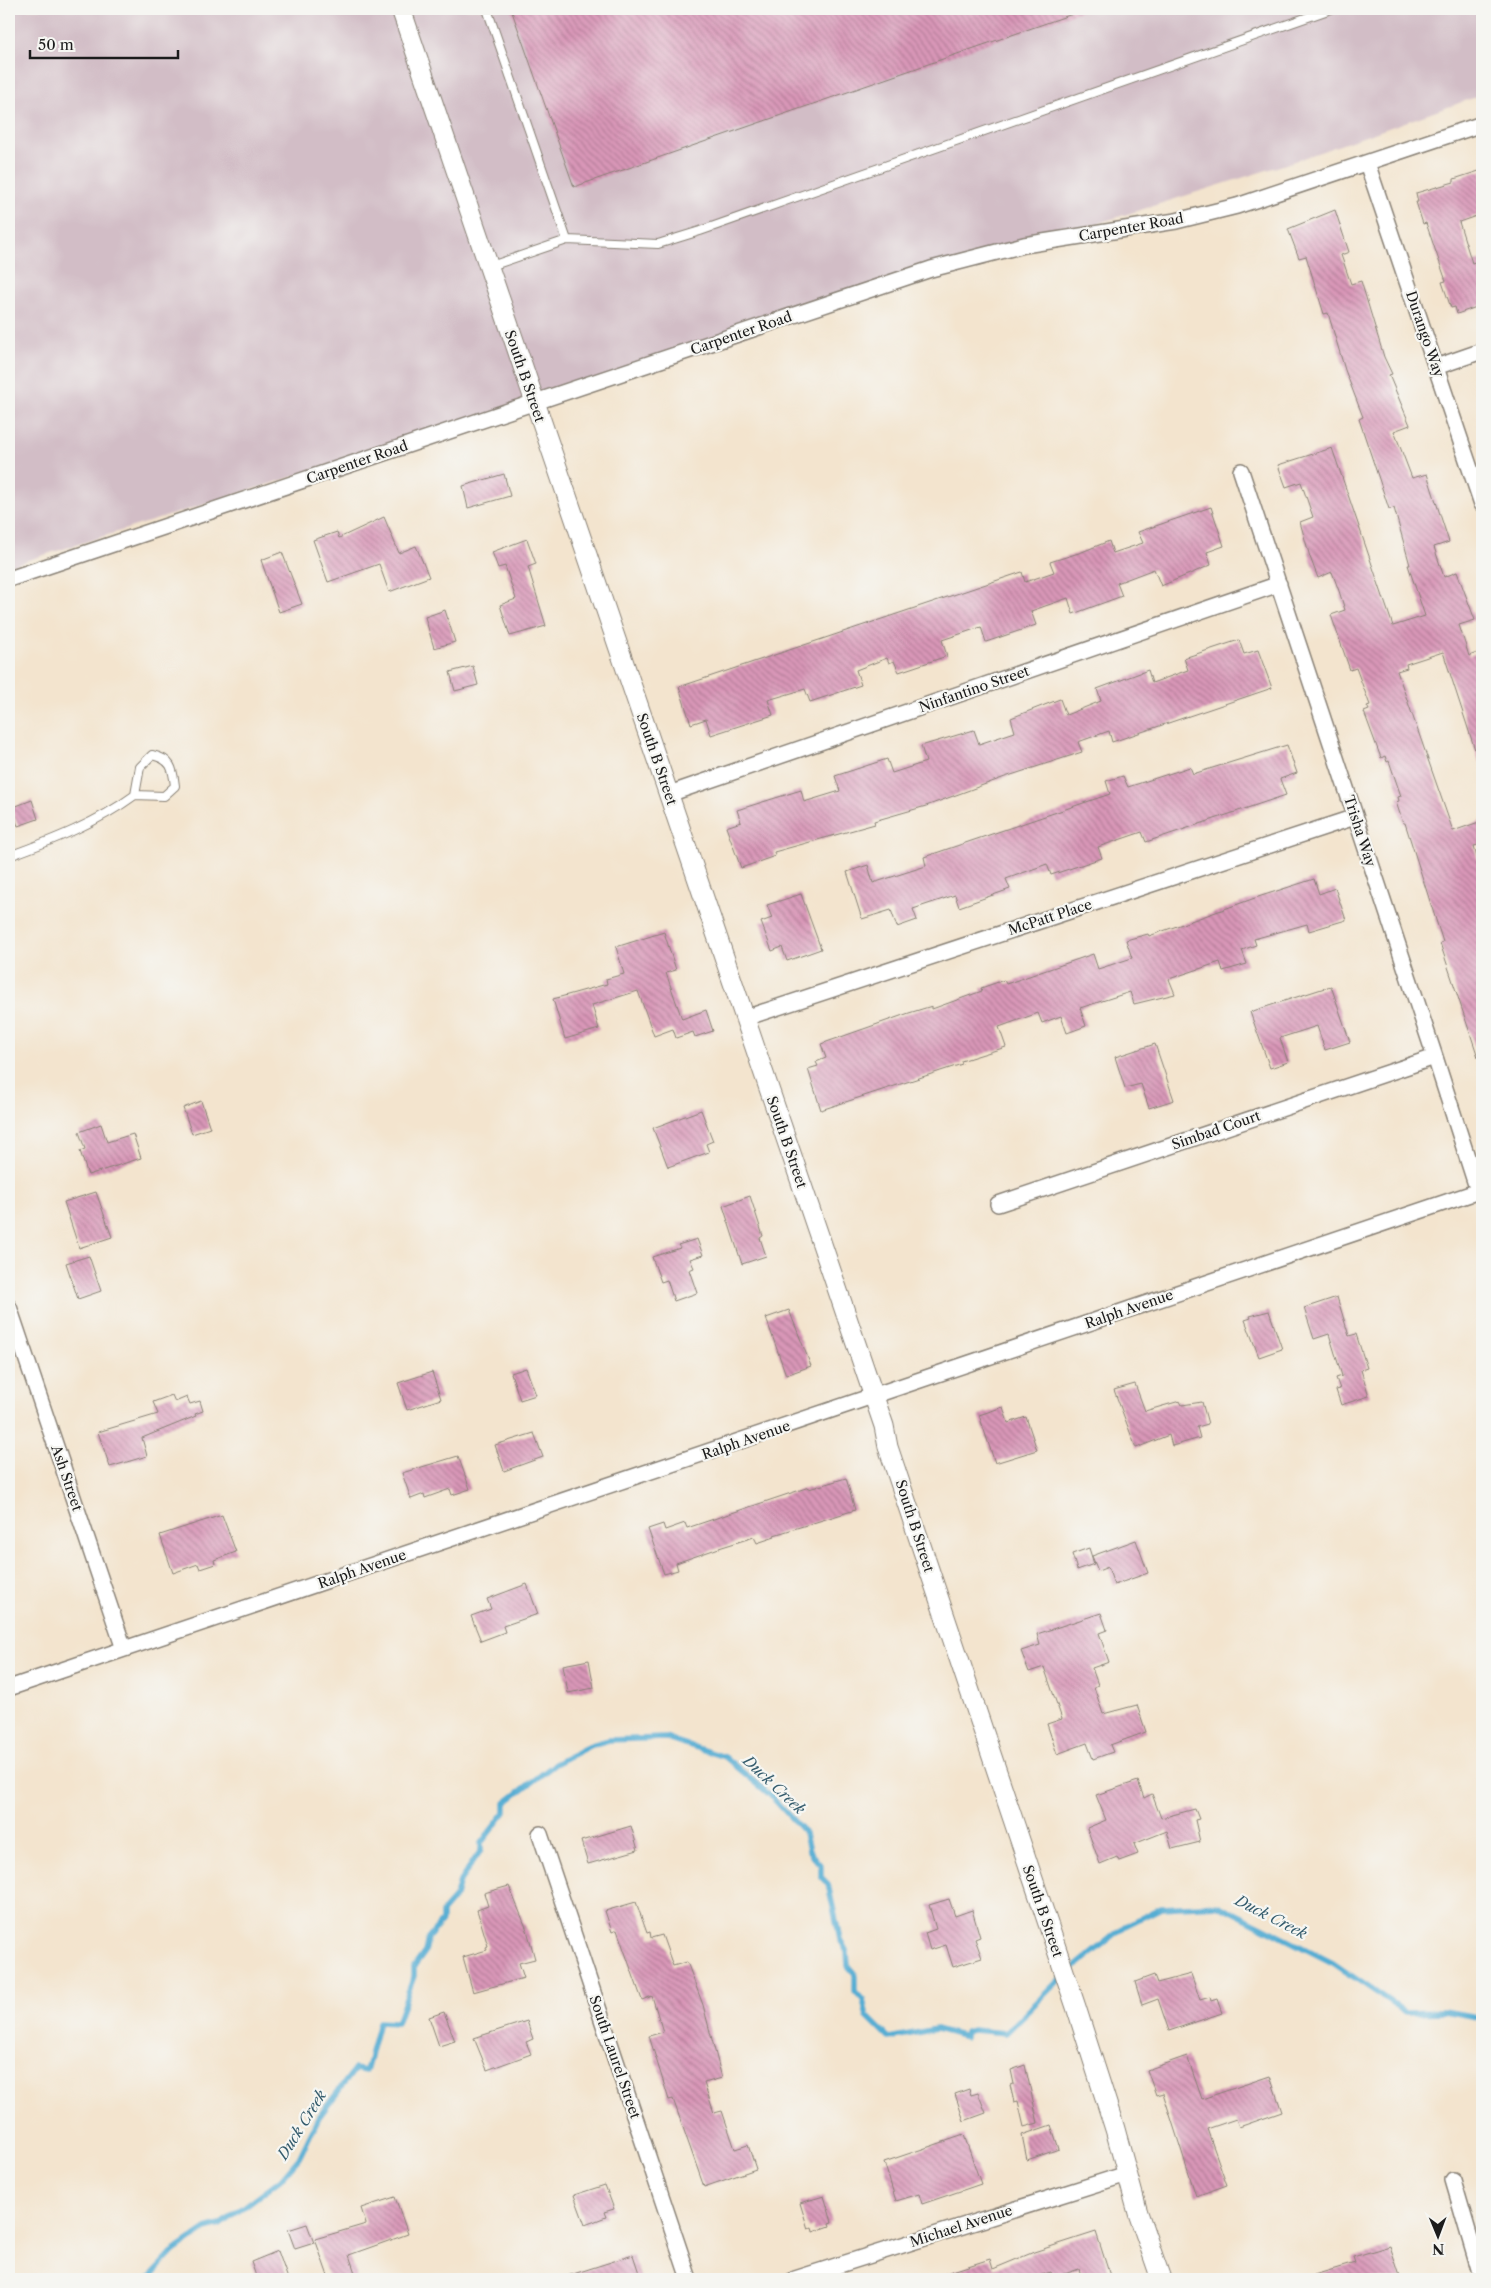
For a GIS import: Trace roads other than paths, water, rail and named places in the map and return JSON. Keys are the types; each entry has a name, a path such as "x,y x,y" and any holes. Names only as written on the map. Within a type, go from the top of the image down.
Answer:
{"street":[{"name":"South B Street","path":"401,9 873,1397 1116,2129 1138,2212 1161,2279"},
{"name":"Carpenter Road","path":"9,579 969,258 1024,245 1176,221 1237,206 1482,124"},
{"name":"Durango Way","path":"1367,163 1482,504"},
{"path":"1436,367 1482,351"},
{"name":"Trisha Way","path":"1241,471 1480,1191"},
{"name":"Ninfantino Street","path":"669,794 1279,584"},
{"name":"McPatt Place","path":"745,1018 1355,816"},
{"name":"Simbad Court","path":"998,1204 1435,1057"},
{"name":"Ralph Avenue","path":"9,1688 1480,1191"},
{"name":"Ash Street","path":"9,1307 124,1649"},
{"name":"South Laurel Street","path":"540,1834 689,2279"},
{"name":"Michael Avenue","path":"795,2279 1128,2174"},
{"path":"1453,2180 1482,2279"}],"lane":[{"path":"487,9 567,240"},
{"path":"488,266 567,240 658,244 700,231 1331,9"},
{"path":"9,856 45,843 110,813 135,795 164,796 175,786 173,768 168,760 152,755 140,767 135,795"}],"waterway":[{"name":"Duck Creek","path":"148,2279 174,2251 206,2229 220,2225 281,2179 299,2158 319,2117 355,2069 366,2071 379,2022 397,2023 414,1976 414,1967 425,1952 428,1938 442,1921 442,1912 456,1896 460,1881 481,1850 481,1843 505,1812 505,1803 555,1764 591,1745 609,1740 666,1738 725,1757 769,1794 805,1833 809,1851 821,1866 821,1877 828,1884 840,1939 847,1952 848,1966 855,1974 855,1991 863,2000 867,2016 889,2038 936,2029 965,2037 966,2032 972,2030 1006,2033 1059,1980 1125,1926 1161,1908 1219,1905 1333,1963 1405,2012 1444,2011 1482,2018"}]}
